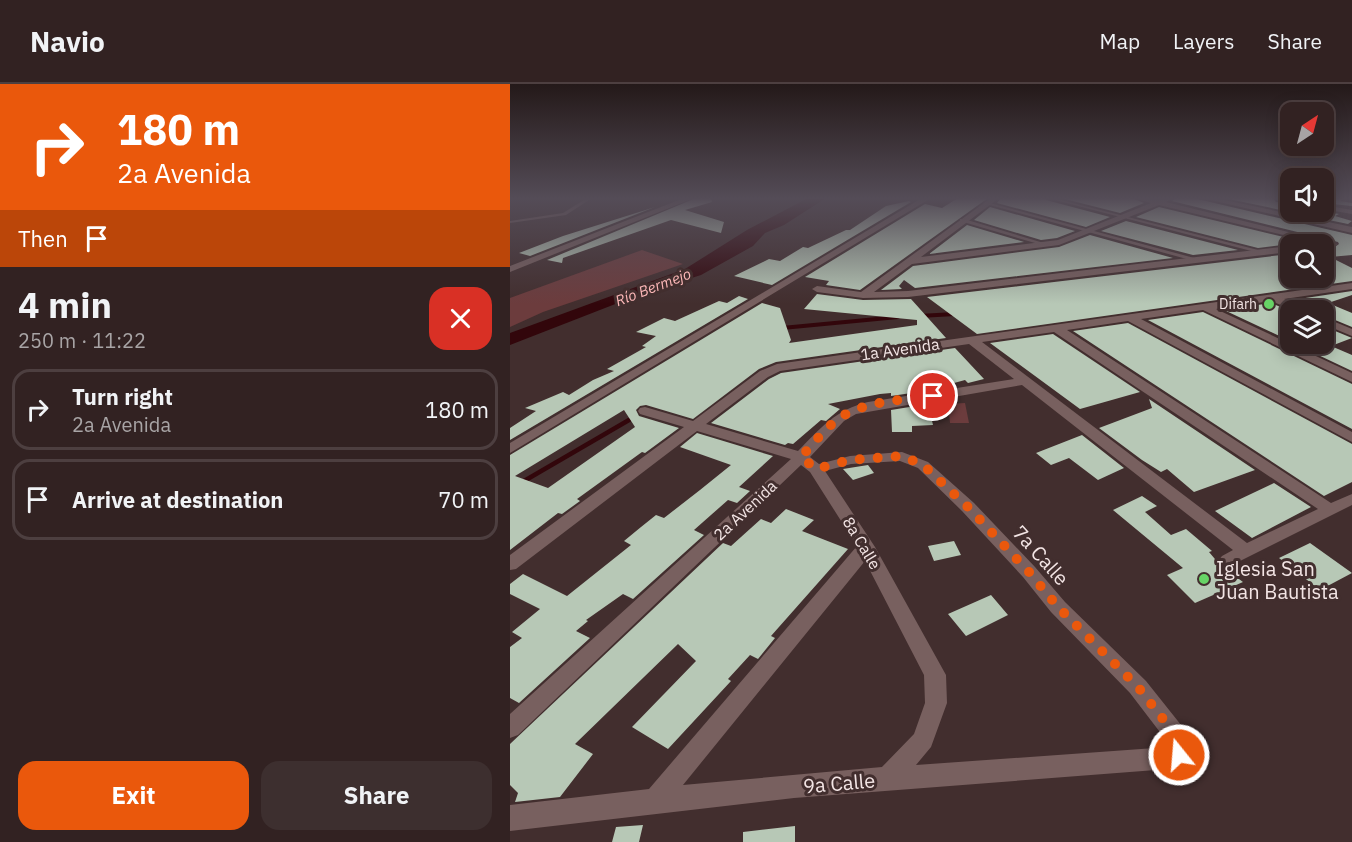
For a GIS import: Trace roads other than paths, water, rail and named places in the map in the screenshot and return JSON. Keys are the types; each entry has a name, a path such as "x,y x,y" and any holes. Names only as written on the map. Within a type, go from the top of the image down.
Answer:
{"street":[{"path":"510,269 600,233"},
{"path":"510,449 868,233"},
{"path":"863,295 945,233"},
{"path":"910,261 1044,244 1082,233"},
{"path":"1318,233 1341,238"},
{"path":"1325,233 1341,238"},
{"path":"817,289 863,295 931,292 1280,250"},
{"path":"1338,286 1352,292"},
{"name":"1a Avenida","path":"510,564 764,374 777,369 970,339 1130,318 1338,286 1352,286"},
{"path":"1271,297 1280,301"},
{"path":"1204,307 1352,378"},
{"path":"1130,318 1352,438"},
{"path":"1334,325 1352,333"},
{"path":"1056,328 1330,510"},
{"path":"970,339 1246,551"},
{"name":"2a Avenida","path":"510,728 801,457 839,418 851,411 868,406 1024,381"},
{"name":"8a Calle","path":"645,411 801,457 816,469 866,547 935,675 936,704 923,740 888,778"},
{"name":"7a Calle","path":"816,469 850,460 894,456 913,459 923,465 968,507 1029,572 1058,607 1138,687 1181,742 1179,755 1169,758"},
{"path":"1228,560 1352,499"},
{"path":"656,800 866,547"},
{"name":"9a Calle","path":"510,818 656,800 888,778 1031,770 1169,758"}],"lane":[{"path":"1008,233 1044,244"},
{"path":"1100,233 1196,260"},
{"path":"1191,233 1263,252"}],"water":[{"name":"Río Bermejo","path":"742,233 765,233 753,246 701,275 641,294 510,345 510,333 685,269"}],"waterway":[{"path":"919,316 955,314"},
{"path":"782,328 898,317"},
{"path":"512,488 629,420"}],"place":[{"name":"Difarh","path":"1269,304"},
{"name":"Iglesia San Juan Bautista","path":"1204,579"}]}
